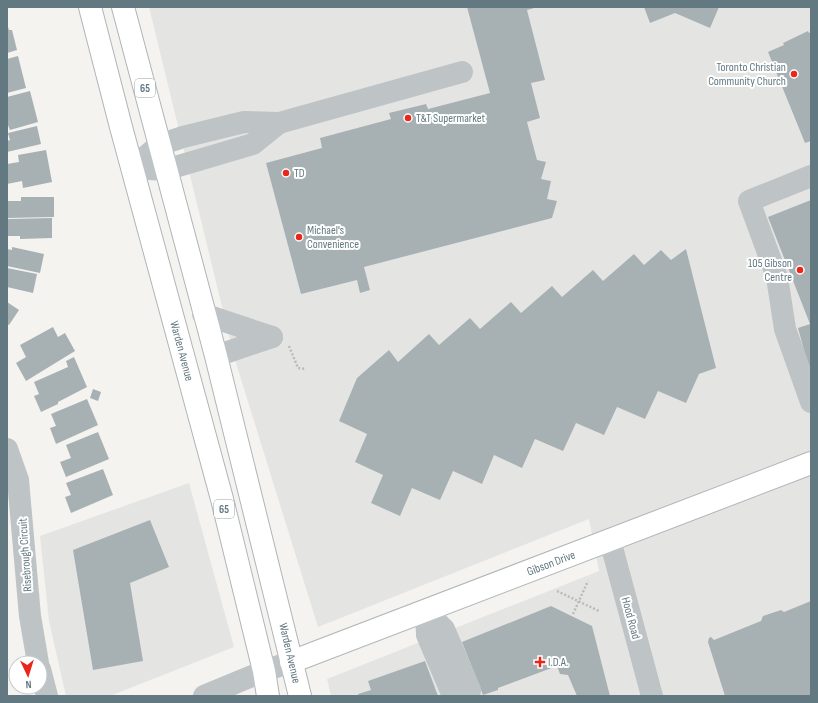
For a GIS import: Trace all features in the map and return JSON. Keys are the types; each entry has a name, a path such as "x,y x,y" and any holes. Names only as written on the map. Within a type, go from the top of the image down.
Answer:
{"main road":[{"name":"Warden Avenue","path":"90,7 222,499 264,671 268,696"},
{"name":"Warden Avenue","path":"123,7 203,314 216,356 300,696"},
{"path":"182,348 216,356"},
{"name":"Gibson Drive","path":"291,662 426,612 811,463"}],"street":[{"path":"132,168 159,145 183,137 244,122 279,123 462,72"},
{"path":"132,168 165,170 253,144 279,123"},
{"path":"811,176 749,201 776,274 785,329 811,402"},
{"path":"203,314 272,337 216,356"},
{"name":"Risebrough Circuit","path":"7,449 18,480 29,609 37,655"},
{"name":"Hood Road","path":"610,540 652,696"},
{"path":"426,612 427,635 453,696"},
{"path":"426,612 444,629 470,690 469,696"},
{"path":"204,696 264,671 291,662"}],"path":[{"path":"287,340 298,368 306,369"},
{"path":"572,614 588,581"},
{"path":"557,591 599,611"}],"shaded area":[{"path":"149,7 811,7 811,696 331,696 327,679 599,571 589,519 318,627 235,360"},
{"path":"189,483 234,647 110,696 66,696 49,621 40,536"}],"building":[{"path":"467,7 538,7 527,10 545,80 531,83 540,118 527,122 537,160 546,162 541,179 551,181 547,199 557,201 552,218 364,267 370,290 360,293 357,280 301,294 266,163 322,148 320,138 391,119 389,113 426,104 428,109 490,93"},
{"path":"644,7 719,7 710,28 675,13 650,23"},
{"path":"7,24 9,30 12,30 17,50 7,53"},
{"name":"Toronto Christian Community Church","path":"808,31 809,33 811,32 811,141 805,143 768,52 784,45 783,43"},
{"path":"18,56 26,88 7,93 7,59"},
{"path":"30,91 38,122 10,130 7,123 7,97"},
{"path":"37,126 41,144 7,152 7,141 10,140 8,133"},
{"path":"46,150 52,182 23,188 22,181 7,184 7,164 19,162 18,155"},
{"path":"21,197 54,197 54,217 7,218 7,201 21,201"},
{"name":"105 Gibson Centre","path":"811,200 811,376 798,328 810,324 768,217"},
{"path":"52,218 52,238 20,239 20,236 7,236 7,219"},
{"path":"12,247 44,254 40,273 7,266 7,249 12,250"},
{"path":"686,249 716,368 699,374 686,403 658,391 645,419 617,407 604,435 576,423 563,451 535,439 522,468 494,455 482,484 453,471 440,500 412,488 400,516 371,503 383,475 355,462 367,434 339,421 357,378 389,350 398,362 429,334 439,345 470,318 480,329 511,302 521,313 552,286 562,297 593,270 603,281 634,254 644,265 661,250 671,260"},
{"path":"7,268 37,274 33,293 7,287"},
{"path":"7,302 19,310 9,325 7,324"},
{"path":"53,327 58,337 65,333 75,351 26,381 16,363 26,357 20,345"},
{"path":"74,357 87,387 41,412 34,396 39,394 34,382 68,367 66,361"},
{"path":"93,389 101,392 98,401 90,398"},
{"path":"87,399 98,425 56,444 50,428 56,426 51,414"},
{"path":"98,432 109,459 66,477 60,462 71,458 66,445"},
{"path":"103,469 113,495 71,513 65,497 71,495 66,483"},
{"path":"150,520 169,567 130,583 143,661 93,670 73,550"},
{"path":"811,601 811,696 725,696 708,642 709,638 711,637 714,640 761,621 763,616 781,610 784,612"},
{"path":"551,606 592,626 610,696 577,696 568,675 560,674 557,666 483,695 462,642"},
{"path":"425,661 438,696 359,696 358,694 371,690 368,681"}],"place":[{"name":"Toronto Christian Community Church","path":"794,74"},
{"name":"T&T Supermarket","path":"408,118"},
{"name":"TD","path":"286,173"},
{"name":"Michael's Convenience","path":"299,237"},
{"name":"105 Gibson Centre","path":"800,270"},
{"name":"I.D.A.","path":"540,662"}]}
